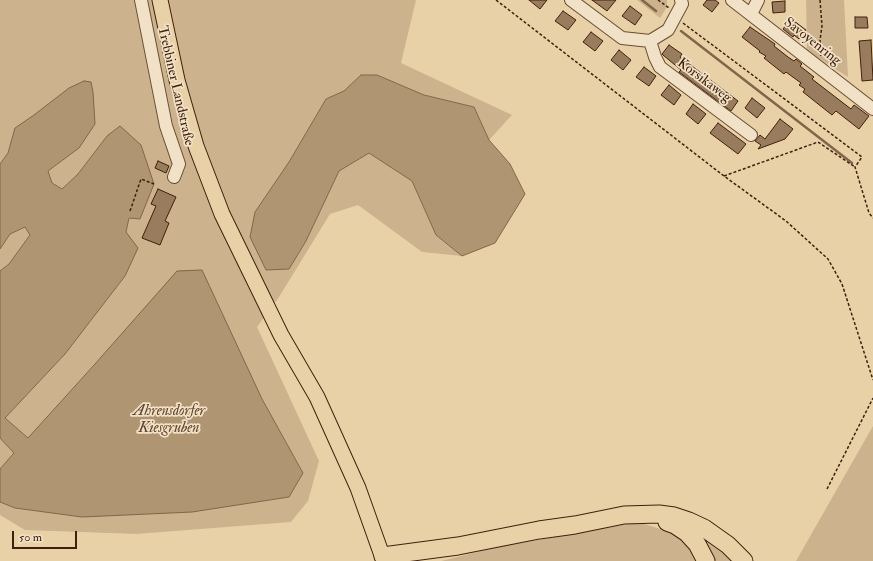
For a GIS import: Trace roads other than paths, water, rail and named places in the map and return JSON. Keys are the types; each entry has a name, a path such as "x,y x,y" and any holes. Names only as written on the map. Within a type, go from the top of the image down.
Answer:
{"highway":[{"path":"642,514 675,525 687,533 697,544 706,561"},
{"path":"384,559 539,530 574,526 624,515 659,514 674,516 704,528 728,545 744,561"},
{"path":"418,561 458,546"}],"main road":[{"path":"160,0 177,80 196,146 222,214 281,335 317,398 358,488 384,559"}],"street":[{"name":"Trebbiner Landstraße","path":"141,0 166,126 178,164 174,177"},
{"path":"571,0 622,38 650,41 668,30 682,4 682,0"},
{"name":"Savoyenring","path":"732,0 872,106"},
{"path":"751,14 758,0"},
{"name":"Korsikaweg","path":"650,41 660,67 751,135"}],"water":[{"path":"361,75 377,75 424,95 474,107 489,140 510,164 525,194 495,243 462,256 436,235 412,181 369,153 339,171 306,241 289,269 266,270 250,237 255,212 289,162 326,99 344,91"},
{"name":"Ahrensdorfer Kiesgruben","path":"84,81 91,82 95,124 79,148 48,171 52,183 62,189 78,174 107,136 120,126 141,145 154,184 140,219 129,218 126,232 138,248 125,276 65,354 5,418 28,438 177,271 202,270 262,399 303,473 289,497 192,512 82,517 15,508 0,502 0,469 14,453 0,438 0,271 9,264 30,235 25,227 10,234 0,249 0,164 8,153 15,128 69,88"}],"waterway":[{"path":"642,0 656,11"},
{"path":"681,31 852,163"}]}
